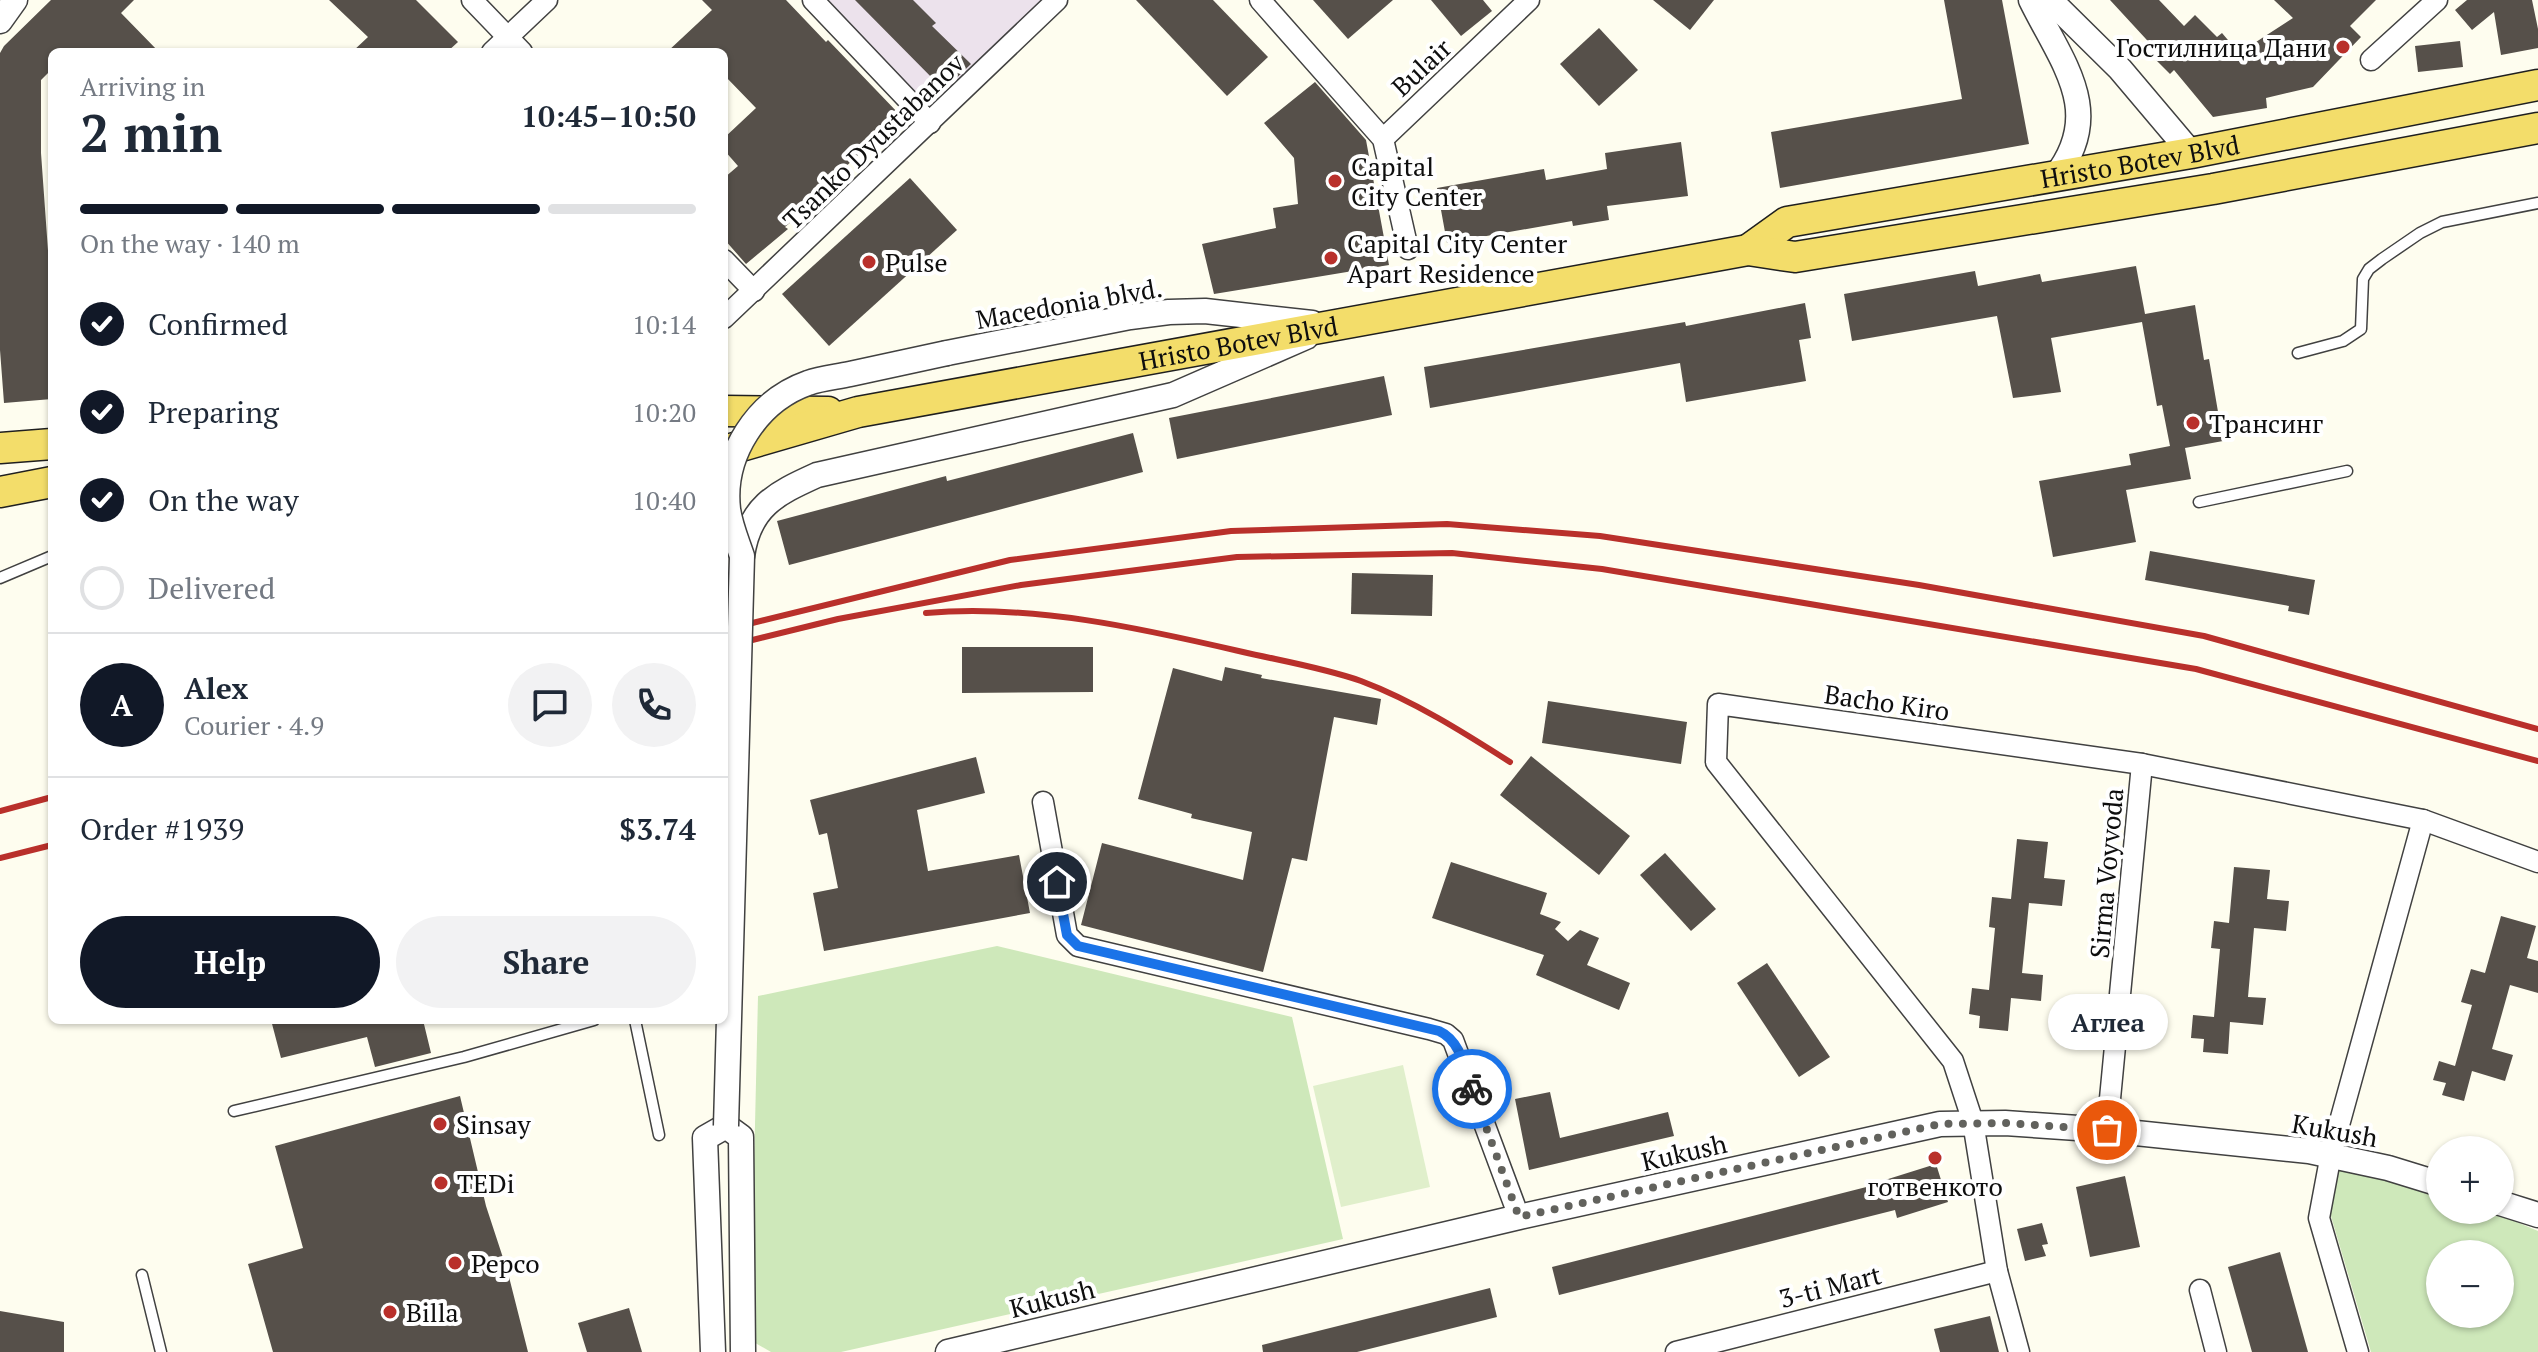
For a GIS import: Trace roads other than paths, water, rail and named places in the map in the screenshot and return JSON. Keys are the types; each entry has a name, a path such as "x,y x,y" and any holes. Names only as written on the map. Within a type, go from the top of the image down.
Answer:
{"main road":[{"name":"Hristo Botev Blvd","path":"1748,250 1787,222 2191,153 2538,85"},
{"name":"Hristo Botev Blvd","path":"728,411 858,412 1748,250 1795,257 2213,189 2538,128"},
{"path":"2191,153 2213,189"},
{"path":"728,450 858,412"},
{"path":"2,445 48,444"},
{"path":"0,492 48,483"}],"street":[{"path":"472,0 515,45 547,0"},
{"path":"813,0 930,123"},
{"name":"Tsanko Dyustabanov","path":"728,314 1057,0"},
{"path":"1260,0 1383,139 1408,249"},
{"name":"Bulair","path":"1383,139 1529,0"},
{"path":"2031,0 2076,88 2080,116 2078,135 2070,158 2055,177"},
{"path":"2050,0 2120,69 2191,153"},
{"path":"2371,60 2437,0"},
{"path":"728,264 754,291"},
{"name":"Macedonia blvd.","path":"728,478 742,439 770,406 808,383 1130,317 1169,312 1205,311 1330,326"},
{"name":"Macedonia blvd.","path":"726,1126 742,556 745,532 758,513 773,498 817,475 1173,395 1330,326"},
{"name":"Macedonia blvd.","path":"728,511 742,556"},
{"name":"Bacho Kiro","path":"1973,1122 1953,1061 1716,762 1718,704 2142,764 2423,820 2538,862"},
{"name":"Sirma Voyvoda","path":"2107,1130 2142,764"},
{"path":"1043,802 1067,935 1078,946 1446,1034 1457,1047 1519,1217"},
{"path":"2358,1352 2319,1218 2331,1154 2423,820"},
{"path":"1973,1122 1997,1271 2019,1352"},
{"name":"Kukush","path":"948,1352 1519,1217 1940,1124 1973,1122 2107,1130 2331,1154 2426,1180"},
{"path":"713,1352 705,1138 726,1126 741,1137 743,1352"},
{"path":"2514,1207 2538,1215"},
{"name":"3-ti Mart","path":"1676,1352 1997,1271"},
{"path":"2200,1290 2216,1352"}],"lane":[{"path":"2298,353 2343,341 2361,329 2363,279 2369,269 2420,233 2442,222 2538,203"},
{"path":"2199,502 2347,471"},
{"path":"0,578 48,558"},
{"path":"234,1111 464,1057 580,1024"},
{"path":"636,1024 659,1135"},
{"path":"142,1275 161,1352"}],"railway":[{"path":"728,629 1010,560 1231,531 1447,524 1600,536 1919,585 2204,636 2538,729"},
{"path":"728,646 838,619 1021,585 1237,557 1452,553 1602,569 2196,669 2538,761"},
{"path":"926,613 1006,612 1086,620 1318,668 1361,681 1400,698 1510,762"},
{"path":"0,811 48,798"},
{"path":"0,858 48,846"}],"place":[{"name":"Гостилница Дани","path":"2343,47"},
{"name":"Capital City Center","path":"1335,181"},
{"name":"Capital City Center Apart Residence","path":"1331,258"},
{"name":"Pulse","path":"869,262"},
{"name":"Трансинг","path":"2193,423"},
{"name":"Sinsay","path":"440,1124"},
{"name":"Аглеа","path":"2107,1130"},
{"name":"готвенкото","path":"1935,1158"},
{"name":"TEDi","path":"441,1183"},
{"name":"Pepco","path":"455,1263"},
{"name":"Billa","path":"390,1312"}]}
